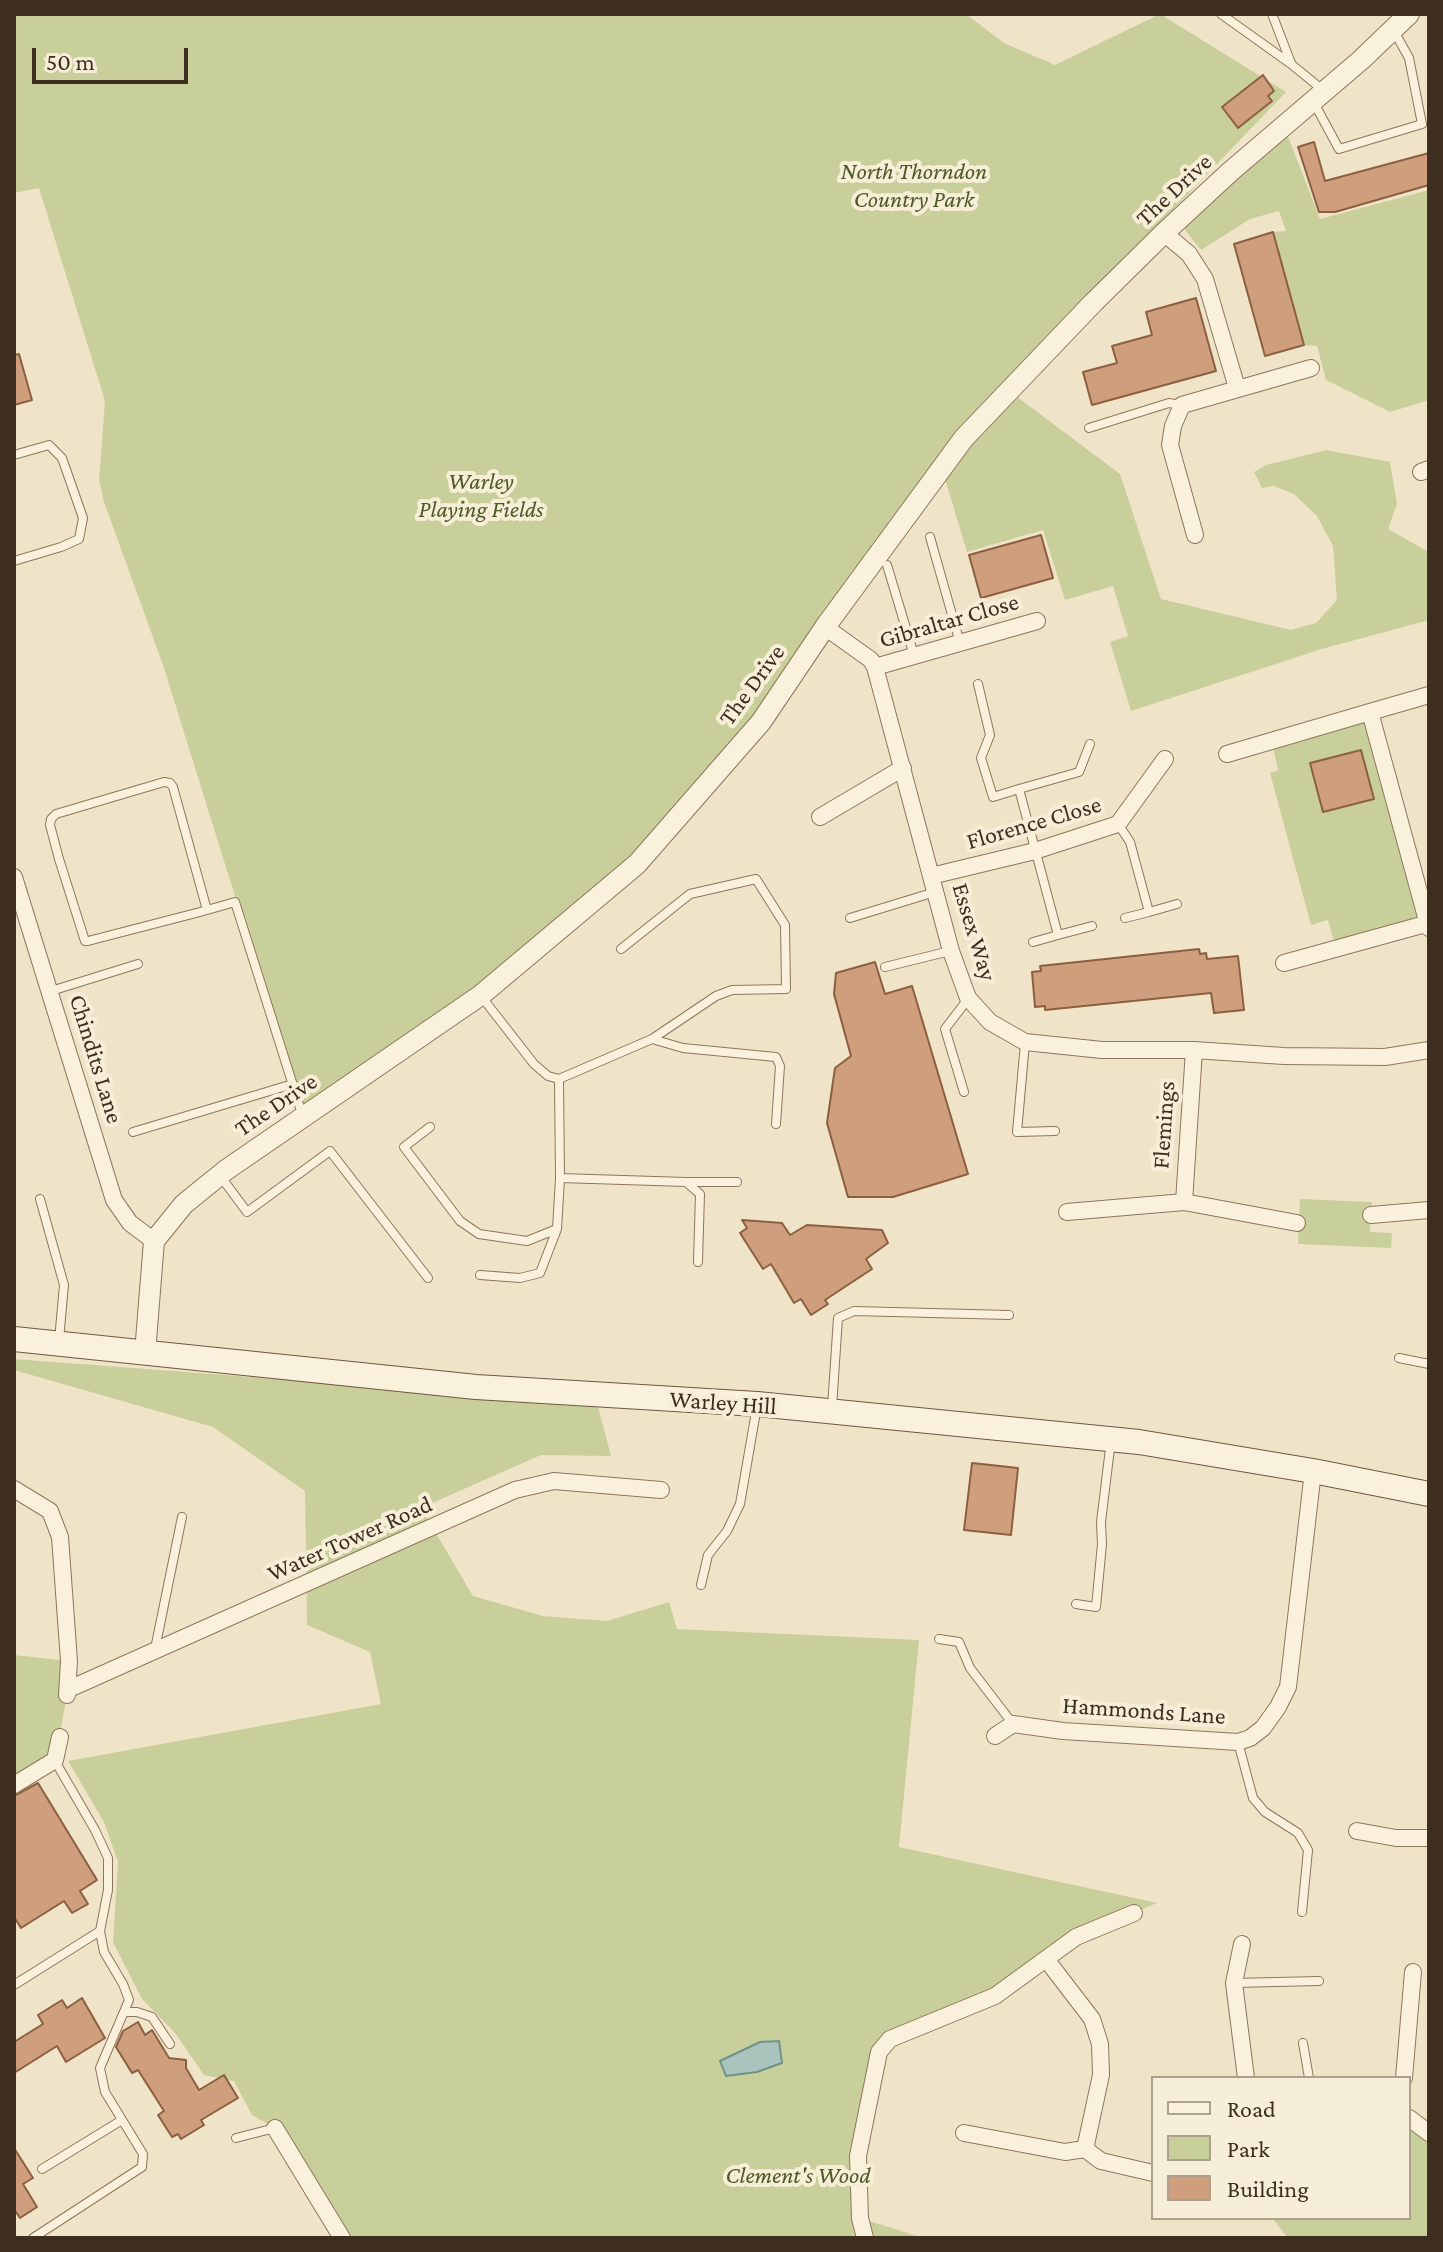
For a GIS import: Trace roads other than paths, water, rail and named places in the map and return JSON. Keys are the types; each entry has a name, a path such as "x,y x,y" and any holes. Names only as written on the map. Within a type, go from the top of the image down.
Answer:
{"main road":[{"name":"Warley Hill","path":"14,1339 476,1387 757,1404 1111,1440 1313,1471 1429,1494"}],"street":[{"name":"The Drive","path":"154,1241 184,1204 481,995 637,864 761,722 825,627 964,438 1164,233 1409,14"},
{"path":"1164,233 1189,254 1205,279 1237,388"},
{"path":"1195,535 1170,445 1173,426 1182,405 1311,368"},
{"name":"Gibraltar Close","path":"875,667 1037,621"},
{"path":"825,627 871,660 875,667"},
{"name":"Essex Way","path":"875,667 951,951 968,998 990,1022 1025,1042 1102,1050 1385,1057 1429,1050"},
{"path":"1227,754 1429,695"},
{"path":"1284,963 1428,925 1370,712"},
{"name":"Florence Close","path":"933,884 1118,824 1165,759"},
{"path":"820,817 903,768"},
{"name":"Chindits Lane","path":"14,877 114,1200 130,1223 154,1241"},
{"name":"Flemings","path":"1184,1202 1194,1050"},
{"path":"1067,1212 1184,1202 1297,1223"},
{"path":"1371,1215 1429,1210"},
{"path":"145,1353 154,1241"},
{"name":"Hammonds Lane","path":"1013,1724 1063,1731 1238,1742 1263,1728 1288,1687 1313,1471"},
{"name":"Water Tower Road","path":"14,1489 50,1511 60,1537 69,1661 68,1692 515,1490 554,1481 661,1490"},
{"path":"995,1736 1013,1724"},
{"path":"14,1785 55,1760 60,1737"},
{"path":"1357,1831 1396,1838 1429,1838"},
{"path":"865,2238 860,2218 858,2156 879,2052 890,2039 995,1996 1076,1937 1134,1913"},
{"path":"1242,1944 1234,1983 1246,2076"},
{"path":"1046,1959 1092,2019 1100,2044 1101,2075 1085,2149"},
{"path":"1404,2076 1413,1972"},
{"path":"1411,2120 1429,2133"},
{"path":"275,2128 342,2238"},
{"path":"964,2133 1065,2152 1085,2149 1101,2161 1151,2173"}],"lane":[{"path":"1221,14 1291,64 1319,96 1339,149 1422,124 1409,58 1393,30"},
{"path":"1272,14 1291,64"},
{"path":"1089,428 1169,403 1182,405"},
{"path":"14,455 49,445 62,458 83,518 79,539 14,561"},
{"path":"930,537 960,643"},
{"path":"887,565 914,656"},
{"path":"978,684 990,735 981,758 993,797 1079,772 1090,744"},
{"path":"207,910 170,783 164,782 56,814 51,819 59,859 85,941 207,910 235,902 304,1118"},
{"path":"1019,789 1058,935"},
{"path":"1118,824 1130,842 1149,912"},
{"path":"481,995 534,1064 548,1076 559,1079 652,1039 716,996 732,990 786,989 785,925 756,879 690,894 621,949"},
{"path":"850,918 933,884"},
{"path":"1125,918 1177,904"},
{"path":"1033,942 1092,926"},
{"path":"885,967 951,951"},
{"path":"51,991 138,964"},
{"path":"964,1092 945,1029 968,998"},
{"path":"652,1039 683,1048 776,1057 780,1066 776,1124"},
{"path":"1025,1042 1017,1132 1055,1131"},
{"path":"480,1275 520,1278 540,1273 557,1229 559,1079"},
{"path":"133,1132 293,1084"},
{"path":"430,1127 404,1147 460,1221 479,1234 527,1241 557,1229"},
{"path":"221,1176 247,1212 330,1151 428,1278"},
{"path":"560,1178 737,1182"},
{"path":"686,1182 700,1194 698,1262"},
{"path":"40,1199 64,1285 58,1344"},
{"path":"831,1412 838,1318 854,1311 1009,1315"},
{"path":"1399,1358 1429,1364"},
{"path":"701,1585 708,1555 727,1531 740,1504 757,1404"},
{"path":"1076,1604 1096,1607 1101,1522 1111,1440"},
{"path":"154,1653 182,1517"},
{"path":"939,1639 959,1642 970,1668 1013,1724"},
{"path":"1238,1742 1257,1805 1298,1833 1308,1850 1302,1912"},
{"path":"33,2238 142,2167 143,2154 105,2092 100,2068 129,2000 104,1952 100,1931 108,1890 108,1858 55,1760"},
{"path":"14,1985 100,1931"},
{"path":"1234,1983 1319,1981"},
{"path":"126,2012 152,2017 170,2044"},
{"path":"1303,2043 1309,2076"},
{"path":"42,2169 122,2120"},
{"path":"236,2138 275,2128"}],"water":[{"path":"779,2041 782,2063 757,2072 726,2076 720,2061 760,2042"}],"park label":[{"name":"North Thorndon Country Park","path":"914,186"},
{"name":"Warley Playing Fields","path":"481,496"},
{"name":"Clement's Wood","path":"798,2176"}]}
